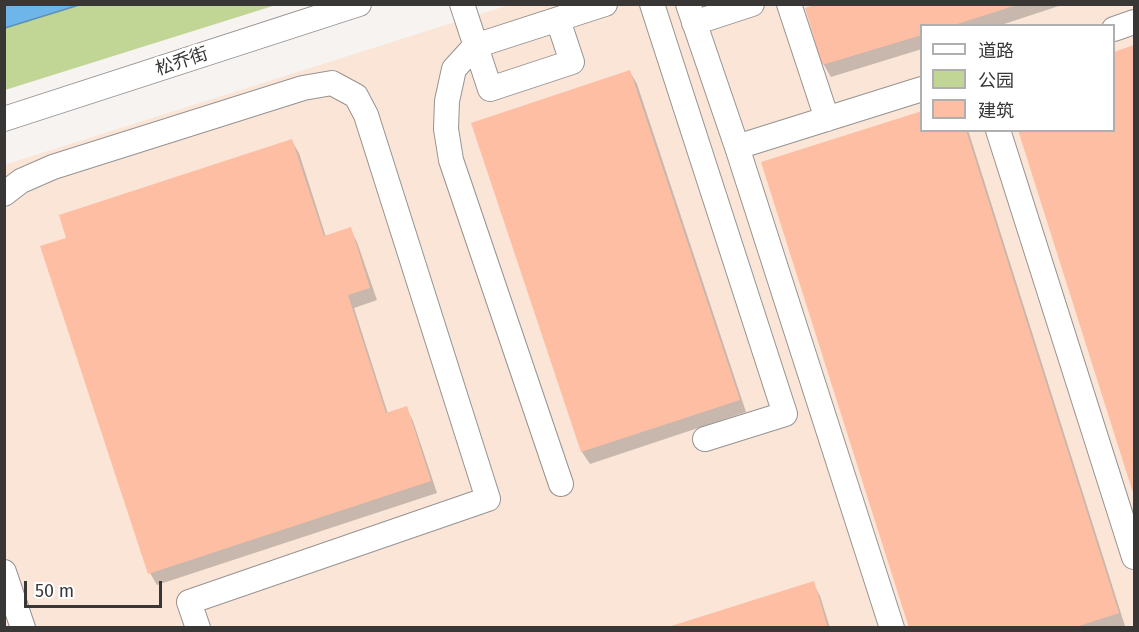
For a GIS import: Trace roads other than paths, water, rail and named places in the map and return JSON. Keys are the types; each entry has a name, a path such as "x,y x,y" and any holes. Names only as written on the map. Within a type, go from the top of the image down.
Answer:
{"street":[{"name":"松乔街","path":"4,119 358,4"},
{"path":"462,4 490,89 572,62 558,20"},
{"path":"561,484 452,160 446,129 447,100 454,69 475,46 605,4"},
{"path":"652,4 785,414 705,439"},
{"path":"752,4 691,14 737,147 892,627"},
{"path":"789,4 827,119"},
{"path":"4,194 21,181 53,167 303,88 332,83 356,96 366,115 488,499 189,602 198,627"},
{"path":"737,147 920,89"},
{"path":"999,132 1134,557"},
{"path":"4,572 23,627"}],"water":[{"path":"5,4 79,4 79,5 5,28"}]}
